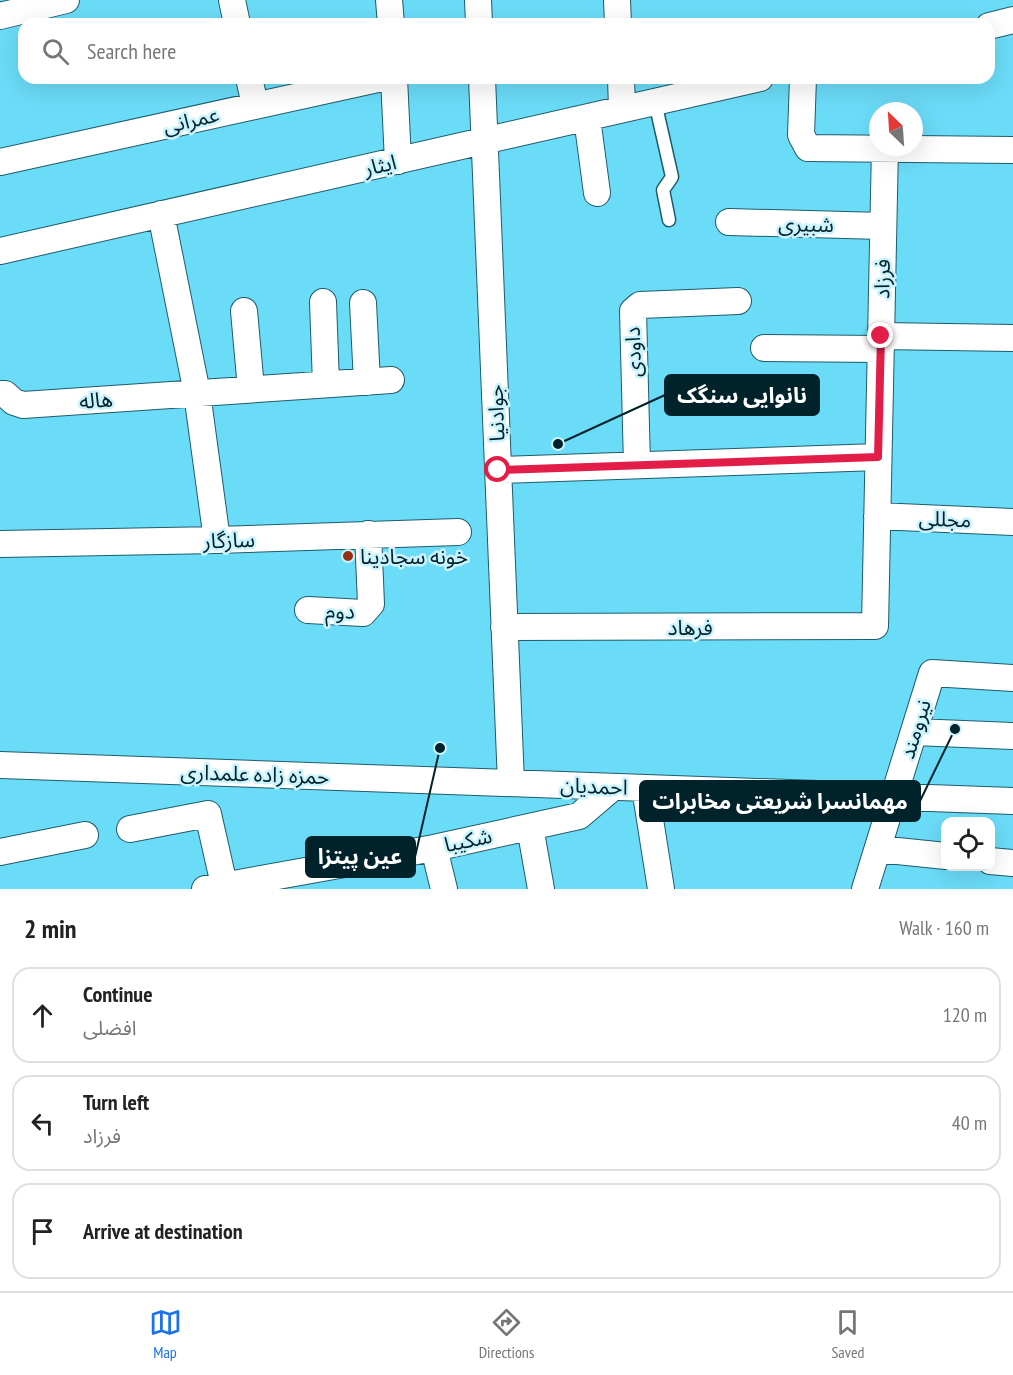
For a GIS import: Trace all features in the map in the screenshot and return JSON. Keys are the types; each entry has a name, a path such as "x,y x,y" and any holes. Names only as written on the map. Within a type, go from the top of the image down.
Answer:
{"street":[{"path":"0,16 24,5 66,0"},
{"path":"232,0 236,18"},
{"path":"389,0 390,18"},
{"path":"478,0 479,18"},
{"path":"617,0 618,18"},
{"path":"995,24 1013,20"},
{"path":"250,84 255,105"},
{"name":"عمرانی","path":"0,162 354,84"},
{"path":"394,84 398,160"},
{"name":"جوادنیا","path":"482,84 511,783"},
{"path":"621,84 622,109"},
{"name":"ایثار","path":"0,251 734,84"},
{"path":"803,84 801,135 808,148 869,147"},
{"path":"587,117 597,193"},
{"path":"923,148 1013,150"},
{"name":"فرزاد","path":"875,626 885,156"},
{"path":"162,214 197,393 217,540"},
{"name":"شبیری","path":"729,222 883,226"},
{"name":"داودی","path":"637,465 633,311 640,305 738,301"},
{"path":"323,302 326,384"},
{"name":"هاله","path":"0,394 6,394 15,402 23,405 379,381 363,303"},
{"path":"244,312 251,389"},
{"path":"764,348 1013,338"},
{"path":"498,470 878,457"},
{"name":"مجللی","path":"877,516 1013,522"},
{"name":"سازگار","path":"0,544 458,532"},
{"name":"دوم","path":"308,610 363,613 368,610 371,604 368,534"},
{"name":"فرهاد","path":"504,627 875,626"},
{"name":"نیرومند","path":"865,889 932,673 1013,678"},
{"path":"914,732 1013,736"},
{"name":"حمزه زاده علمداری","path":"0,765 511,783"},
{"name":"احمدیان","path":"511,783 1013,801"},
{"name":"شکیبا","path":"218,888 434,848 579,816 612,787"},
{"path":"645,788 661,889"},
{"path":"130,829 208,814 218,888"},
{"path":"530,827 541,889"},
{"path":"0,852 85,836"},
{"path":"434,848 444,889"},
{"path":"878,849 941,856"},
{"path":"995,861 1013,863"}],"lane":[{"path":"655,102 672,177 663,190 669,220"}],"place":[{"name":"نانوایی سنگک","path":"558,444"},
{"name":"خونه سجادینا","path":"348,556"},
{"name":"مهمانسرا شریعتی مخابرات","path":"955,729"},
{"name":"عین پیتزا","path":"440,748"}],"route":[{"path":"498,470 878,457 881,336"}]}
